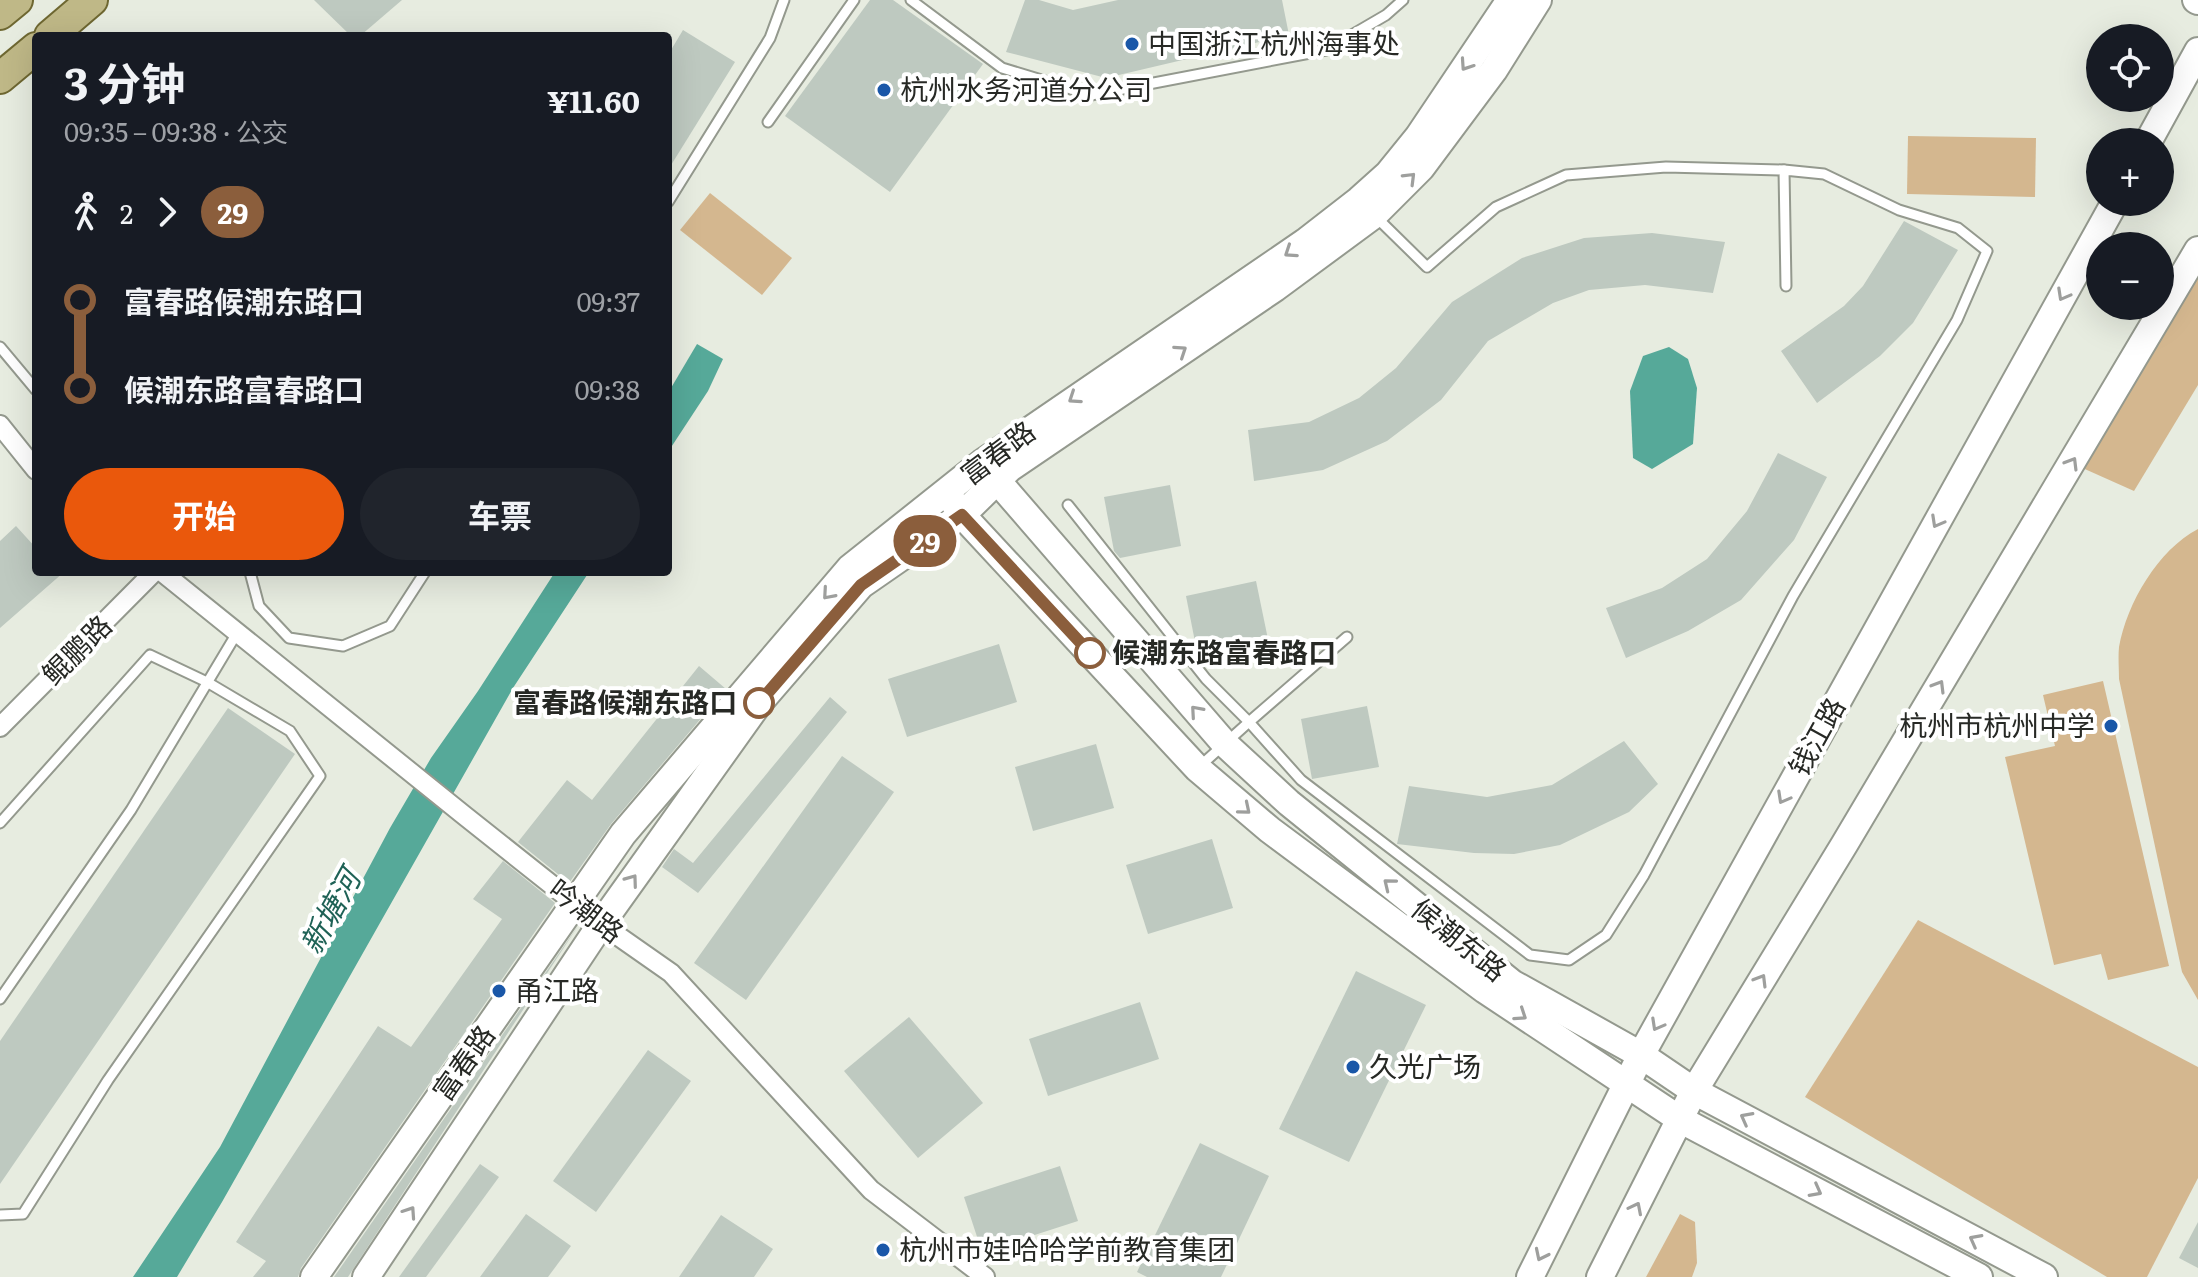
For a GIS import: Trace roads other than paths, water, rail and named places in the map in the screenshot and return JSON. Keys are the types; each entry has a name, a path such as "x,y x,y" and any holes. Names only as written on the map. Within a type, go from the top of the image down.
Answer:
{"main road":[{"path":"0,14 17,0"},
{"path":"55,32 92,0"},
{"path":"0,78 32,51"}],"street":[{"name":"富春路","path":"366,1277 601,924 759,703 861,585 962,515 990,471 1010,468 1275,288 1374,215 1421,168 1494,70 1518,3"},
{"name":"富春路","path":"314,1277 623,834 850,568 946,492 990,471 1359,200 1388,174 1418,137 1518,3"},
{"path":"2156,128 2198,51"},
{"name":"钱江路","path":"1530,1277 1641,1055 2107,216"},
{"path":"1600,1277 1694,1091 2198,250"},
{"path":"0,425 9,443 32,466"},
{"name":"候潮东路","path":"990,471 1225,744 1289,803 1512,983 1641,1055 1694,1091 2044,1277"},
{"name":"候潮东路","path":"946,492 962,515 1197,768 1270,830 1485,990 1681,1120 1979,1277"},
{"name":"鲲鹏路","path":"0,726 150,576"},
{"name":"吟潮路","path":"167,576 601,924 671,973 871,1190 985,1277"}],"lane":[{"path":"672,196 770,38 784,0"},
{"path":"768,122 854,0"},
{"path":"911,0 1002,68 1091,95 1326,50 1386,15 1403,0"},
{"path":"1068,505 1206,679 1301,780 1530,955 1569,960 1606,935 1644,875 1793,596 1957,320 1987,251 1958,228 1899,210 1824,174 1784,170 1666,167 1566,175 1496,207 1427,267 1374,215"},
{"path":"1784,170 1786,286"},
{"path":"0,347 32,385"},
{"path":"251,576 259,606 289,638 343,646 390,626 422,576"},
{"path":"0,999 131,810 237,633"},
{"path":"1197,768 1347,637"},
{"path":"0,823 150,655 207,682 290,731 320,776 108,1080 23,1214 0,1215"}],"water":[{"path":"697,344 723,359 708,391 672,446 672,386"},
{"path":"1669,347 1688,359 1697,388 1693,444 1652,469 1633,458 1630,391 1643,356"},
{"path":"552,576 586,576 513,688 177,1277 133,1277 220,1147 390,828 431,758"}],"place":[{"name":"中国浙江杭州海事处","path":"1132,44"},
{"name":"杭州水务河道分公司","path":"884,90"},
{"name":"候潮东路富春路口","path":"1090,653"},
{"name":"富春路候潮东路口","path":"759,703"},
{"name":"杭州市杭州中学","path":"2111,726"},
{"name":"甬江路","path":"499,991"},
{"name":"久光广场","path":"1353,1067"},
{"name":"杭州市娃哈哈学前教育集团","path":"883,1250"}],"water label":[{"name":"新塘河","path":"331,912"}]}
